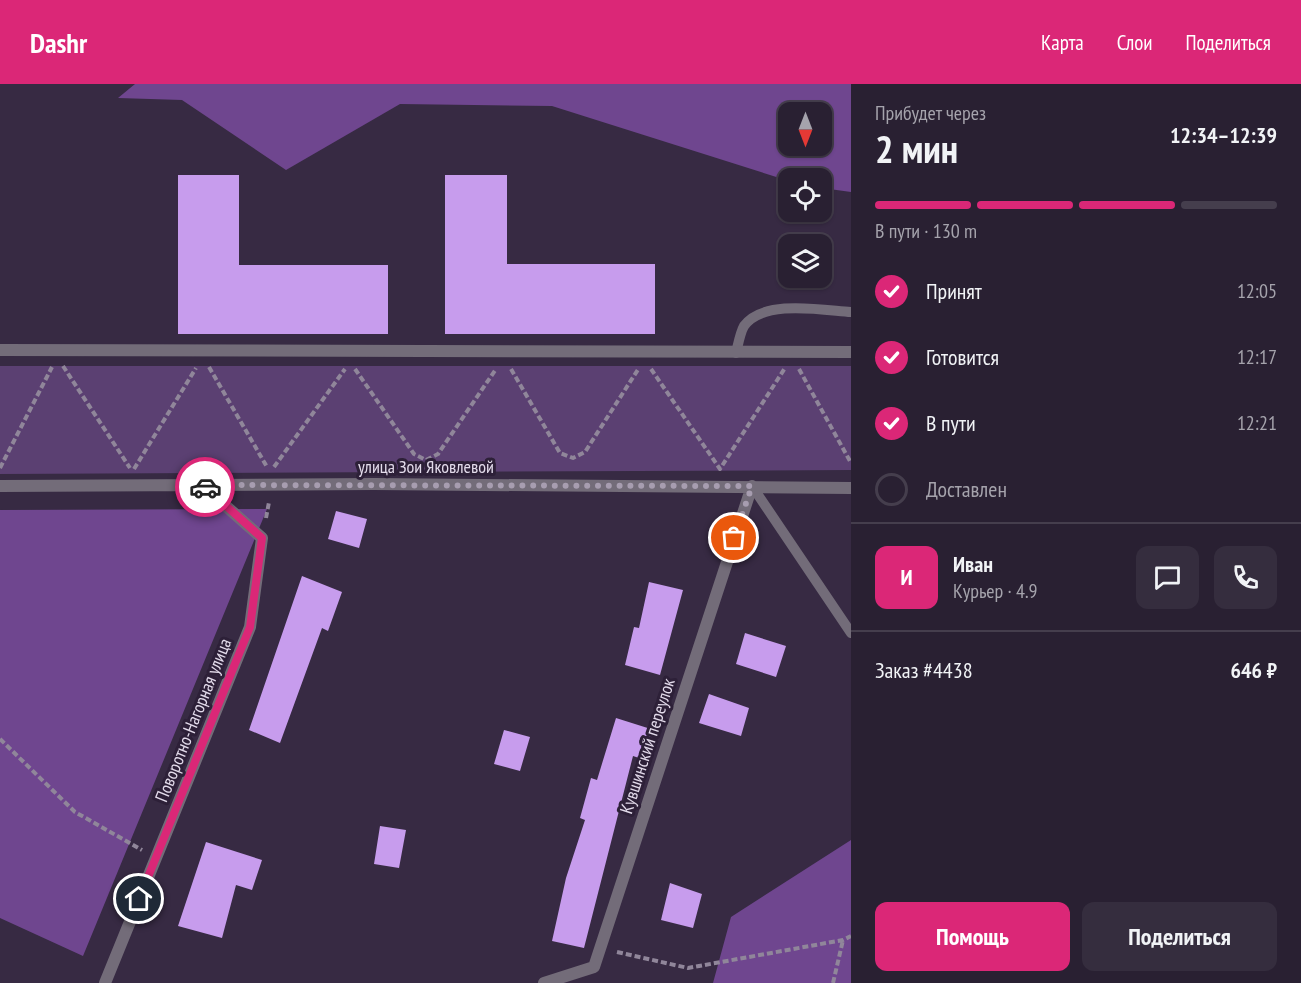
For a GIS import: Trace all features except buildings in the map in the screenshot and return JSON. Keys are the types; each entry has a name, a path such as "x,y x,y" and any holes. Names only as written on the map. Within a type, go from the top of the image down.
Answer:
{"street":[{"path":"0,350 851,352"},
{"name":"Поворотно-Нагорная улица","path":"105,983 250,627 262,538 202,485"},
{"name":"улица Зои Яковлевой","path":"0,486 851,488"},
{"name":"Кувшинский переулок","path":"544,983 594,967 752,486"}],"lane":[{"path":"736,353 743,327 757,313 796,308 851,312"},
{"path":"752,486 851,633"}],"path":[{"path":"0,468 53,366"},
{"path":"63,366 133,472 197,366"},
{"path":"209,366 261,460 270,471 280,462 350,366 414,454 426,460 438,454 498,366"},
{"path":"509,366 560,453 573,458 585,452 640,366"},
{"path":"648,366 720,469 786,366"},
{"path":"798,366 851,463"},
{"path":"0,738 75,812 156,858"},
{"path":"600,948 688,968 843,940 851,936"},
{"path":"833,983 843,940"}],"shaded area":[{"path":"135,84 851,84 851,192 832,189 832,168 778,168 778,178 552,106 400,104 286,170 182,100 118,98"},
{"path":"0,366 851,366 851,470 0,474"},
{"path":"267,509 83,956 0,918 0,510"},
{"path":"851,840 851,983 713,983 731,917"}],"way so far":[{"path":"205,487 202,485 752,486 734,538"}],"route":[{"path":"139,899 250,627 262,538 205,487"}]}
